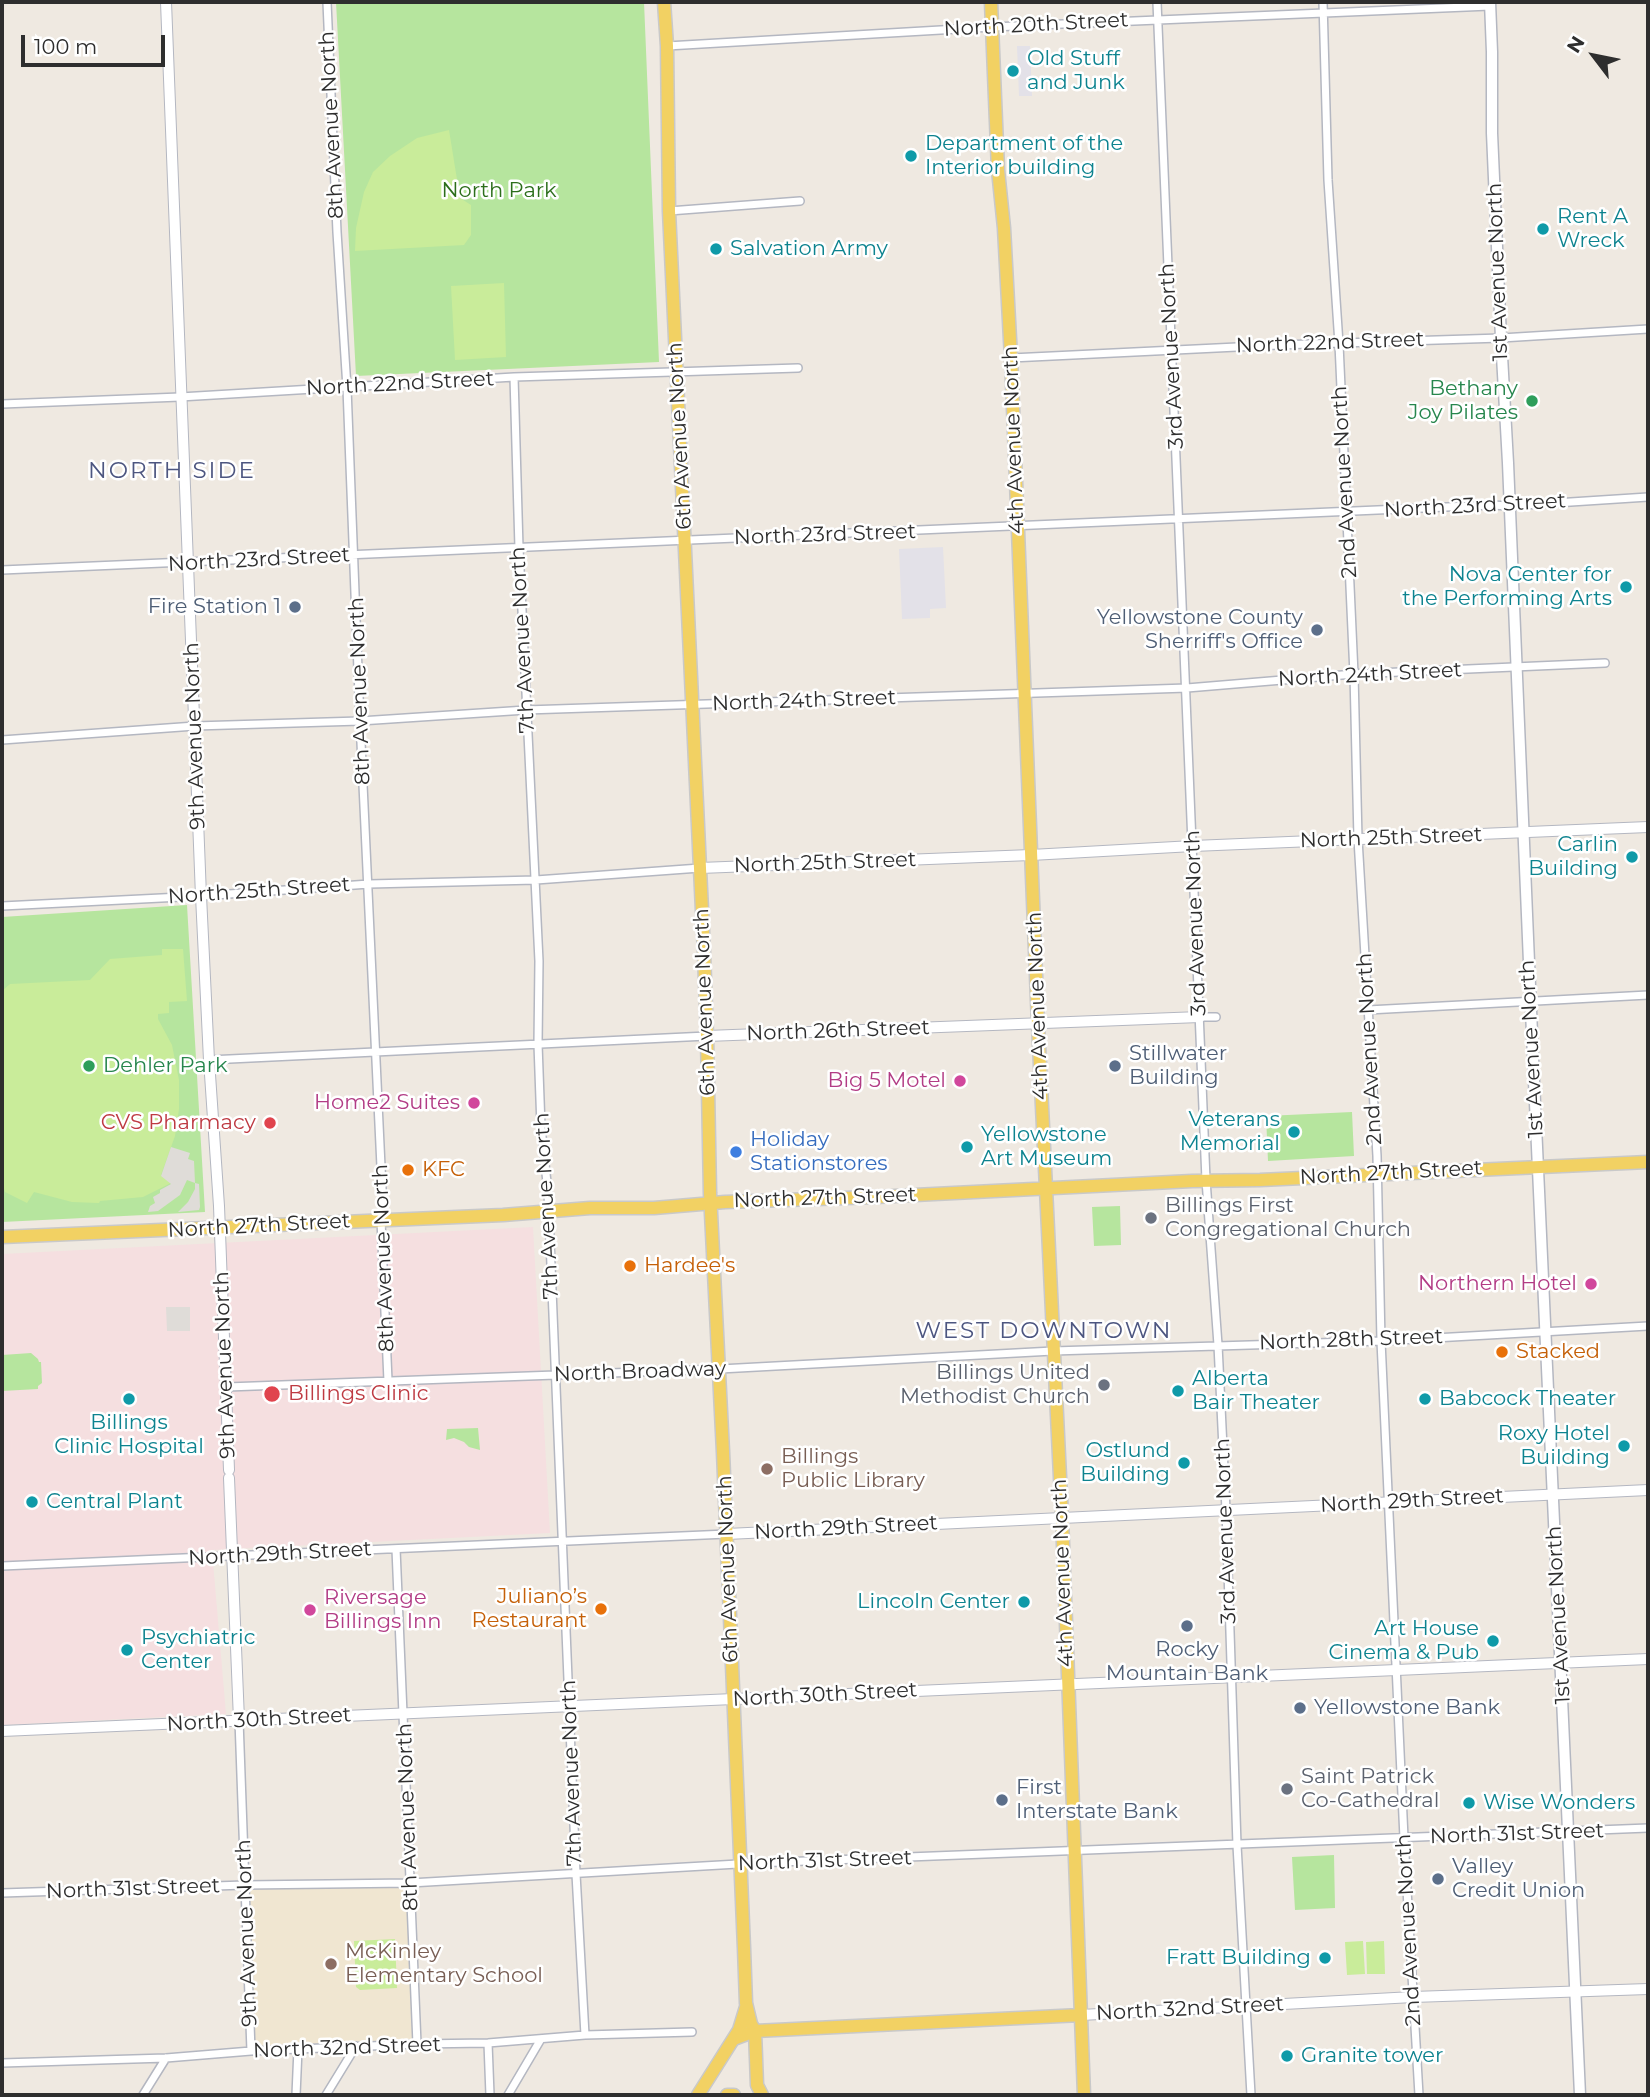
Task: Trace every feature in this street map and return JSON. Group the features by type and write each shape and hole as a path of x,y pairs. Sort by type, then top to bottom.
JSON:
{"main road":[{"name":"6th Avenue North","path":"664,2 669,211 700,868 710,1203 720,1369 746,2003 755,2031 757,2085 762,2095"},
{"name":"4th Avenue North","path":"991,2 998,170 1011,358 1038,1024 1062,1518 1084,2095"},
{"name":"1st Avenue North","path":"1490,4 1492,133 1580,2095"},
{"name":"North 27th Street","path":"2,1237 1206,1180 1259,1180 1648,1162"},
{"name":"6th Avenue North","path":"698,2095 739,2030 746,2003"},
{"name":"North 32nd Street","path":"734,2039 755,2031 1081,2015"},
{"path":"727,2095 734,2095"}],"street":[{"name":"9th Avenue North","path":"166,2 201,896 227,1387 251,2051"},
{"name":"8th Avenue North","path":"327,2 369,884 388,1381"},
{"name":"3rd Avenue North","path":"1157,2 1206,1180 1226,1510 1237,1844 1251,2095"},
{"name":"2nd Avenue North","path":"1323,2 1328,180 1339,344 1354,674 1358,839 1377,1174 1381,1340 1419,2095"},
{"name":"North 20th Street","path":"667,46 992,27 1490,4"},
{"path":"669,211 800,201"},
{"name":"North 22nd Street","path":"1011,358 1416,339 1501,338 1648,329"},
{"name":"North 22nd Street","path":"2,404 180,397 514,377 798,368"},
{"name":"7th Avenue North","path":"514,377 526,710 540,961 538,1044 541,1127 548,1210 585,2035"},
{"name":"North 23rd Street","path":"2,570 1509,506 1648,497"},
{"name":"North 24th Street","path":"2,740 195,726 360,721 526,710 1186,688 1354,674 1605,663"},
{"name":"North 25th Street","path":"2,906 369,884 536,880 700,868 1648,827"},
{"path":"1368,1010 1648,995"},
{"name":"North 26th Street","path":"209,1060 707,1036 1216,1017"},
{"name":"North 28th Street","path":"1053,1351 1381,1340 1648,1326"},
{"name":"North Broadway","path":"227,1387 720,1369 1053,1351"},
{"name":"North 29th Street","path":"2,1566 1648,1490"},
{"name":"8th Avenue North","path":"396,1549 417,2044"},
{"name":"North 30th Street","path":"2,1731 1648,1659"},
{"name":"North 31st Street","path":"2,1893 410,1883 740,1864 1648,1828"},
{"name":"North 32nd Street","path":"1081,2015 1413,1997 1648,1989"},
{"name":"North 32nd Street","path":"2,2063 166,2058 251,2051 488,2043 585,2035 692,2032"},
{"path":"508,2095 541,2039"},
{"path":"488,2043 490,2095"},
{"path":"326,2095 356,2046"},
{"path":"296,2095 298,2049"},
{"path":"143,2095 166,2058"}],"shaded area":[{"path":"1017,46 1030,46 1032,96 1019,96"},
{"path":"943,547 946,608 930,609 930,618 902,619 899,549"},
{"path":"171,1147 190,1153 188,1159 194,1161 195,1183 187,1180 180,1195 158,1211 148,1212 150,1206 155,1203 153,1197 171,1184 161,1176"},
{"path":"195,1183 199,1184 199,1210 178,1212 188,1202"},
{"name":"Billings Clinic","path":"533,1227 550,1533 212,1550 226,1714 2,1725 2,1254"},
{"path":"166,1307 190,1307 190,1331 167,1331"},
{"name":"McKinley Elementary School","path":"410,1883 417,2044 251,2051 245,1885"}],"green space":[{"name":"North Park","path":"336,2 644,2 659,362 356,376"},
{"path":"449,130 460,198 471,205 471,235 464,245 355,251 356,228 364,192 373,172 390,156 417,138"},
{"path":"504,283 506,357 455,360 451,286"},
{"name":"Dehler Park","path":"187,905 205,1212 2,1222 2,917"},
{"name":"Dehler Park","path":"162,949 183,949 187,1001 169,1002 169,1013 158,1014 172,1045 179,1080 175,1136 161,1175 171,1183 143,1197 99,1203 72,1202 34,1192 27,1203 5,1192 2,1181 2,991 10,984 90,980 110,959 162,955"},
{"path":"1352,1112 1354,1156 1268,1161 1266,1116"},
{"path":"1120,1206 1121,1245 1094,1246 1092,1207"},
{"path":"31,1353 41,1362 42,1383 38,1389 2,1391 2,1355"},
{"path":"478,1428 480,1450 454,1438 446,1440 447,1429"},
{"path":"1334,1855 1335,1908 1295,1910 1292,1857"},
{"path":"395,1939 397,1988 360,1990 356,1987 354,1941"},
{"path":"1363,1941 1365,1974 1347,1975 1345,1942"},
{"path":"1384,1941 1385,1974 1367,1974 1366,1942"}],"place":[{"name":"Old Stuff and Junk","path":"1013,71"},
{"name":"Department of the Interior building","path":"911,156"},
{"name":"Rent A Wreck","path":"1543,229"},
{"name":"Salvation Army","path":"716,249"},
{"name":"Bethany Joy Pilates","path":"1532,401"},
{"name":"Nova Center for the Performing Arts","path":"1626,587"},
{"name":"Fire Station 1","path":"295,607"},
{"name":"Yellowstone County Sherriff's Office","path":"1317,630"},
{"name":"Carlin Building","path":"1632,857"},
{"name":"Dehler Park","path":"89,1066"},
{"name":"Stillwater Building","path":"1115,1066"},
{"name":"Big 5 Motel","path":"960,1081"},
{"name":"Home2 Suites","path":"474,1103"},
{"name":"CVS Pharmacy","path":"270,1123"},
{"name":"Veterans Memorial","path":"1294,1132"},
{"name":"Yellowstone Art Museum","path":"967,1147"},
{"name":"Holiday Stationstores","path":"736,1152"},
{"name":"KFC","path":"408,1170"},
{"name":"Billings First Congregational Church","path":"1151,1218"},
{"name":"Hardee's","path":"630,1266"},
{"name":"Northern Hotel","path":"1591,1284"},
{"name":"Stacked","path":"1502,1352"},
{"name":"Billings United Methodist Church","path":"1104,1385"},
{"name":"Alberta Bair Theater","path":"1178,1391"},
{"name":"Billings Clinic","path":"272,1394"},
{"name":"Billings Clinic Hospital","path":"129,1399"},
{"name":"Babcock Theater","path":"1425,1399"},
{"name":"Roxy Hotel Building","path":"1624,1446"},
{"name":"Ostlund Building","path":"1184,1463"},
{"name":"Billings Public Library","path":"767,1469"},
{"name":"Central Plant","path":"32,1502"},
{"name":"Lincoln Center","path":"1024,1602"},
{"name":"Juliano’s Restaurant","path":"601,1609"},
{"name":"Riversage Billings Inn","path":"310,1610"},
{"name":"Rocky Mountain Bank","path":"1187,1626"},
{"name":"Art House Cinema & Pub","path":"1493,1641"},
{"name":"Psychiatric Center","path":"127,1650"},
{"name":"Yellowstone Bank","path":"1300,1708"},
{"name":"Saint Patrick Co-Cathedral","path":"1287,1789"},
{"name":"First Interstate Bank","path":"1002,1800"},
{"name":"Wise Wonders","path":"1469,1803"},
{"name":"Valley Credit Union","path":"1438,1879"},
{"name":"Fratt Building","path":"1325,1958"},
{"name":"McKinley Elementary School","path":"331,1964"},
{"name":"Granite tower","path":"1287,2056"}],"district":[{"name":"NORTH SIDE","path":"172,471"},
{"name":"WEST DOWNTOWN","path":"1044,1331"}]}
